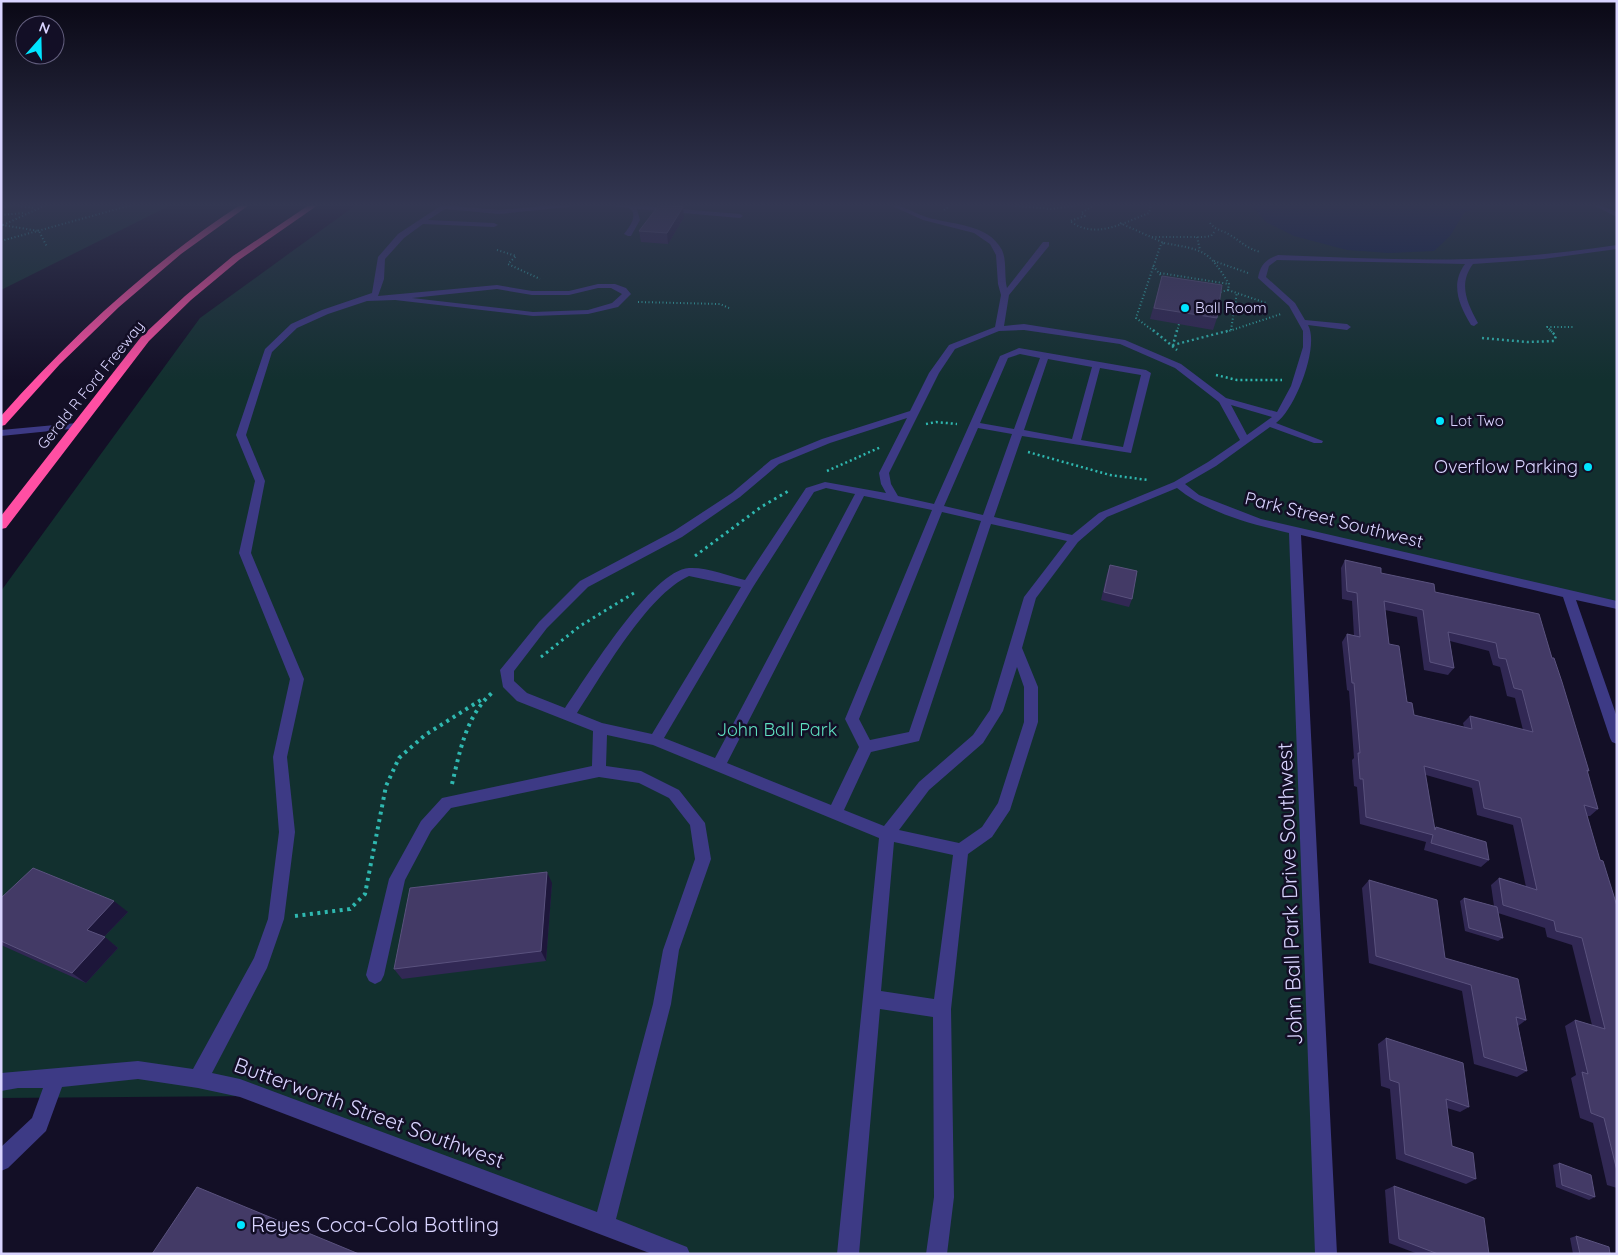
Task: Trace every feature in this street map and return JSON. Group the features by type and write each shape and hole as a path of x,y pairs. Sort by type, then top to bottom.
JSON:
{"highway":[{"name":"Gerald R Ford Freeway","path":"1,423 66,350 162,264"},
{"name":"Gerald R Ford Freeway","path":"1,525 145,339 188,298 229,264"}],"street":[{"path":"198,1079 261,962 276,919 287,832 280,757 297,678 245,553 260,481 241,435 268,351 294,326 325,312 376,294 380,279 380,264"},
{"path":"1001,264 1001,287 1005,295"},
{"path":"998,329 1001,324 1005,295 1030,264"},
{"path":"848,1254 887,834 924,786 978,739 996,711 1030,597 1074,539 1103,515 1178,484 1212,464 1280,416 1298,380 1307,347 1307,331 1296,316 1292,305 1262,278 1263,268 1267,264"},
{"path":"1468,264 1460,280 1460,297 1474,323"},
{"path":"366,299 396,298 426,293 497,288 532,293 562,293 598,286 612,286 623,290 627,294 622,301 615,305 588,312 533,314 396,298"},
{"path":"1296,316 1347,327"},
{"path":"894,498 886,484 884,473 934,373 952,347 998,329 1024,327 1122,342 1178,366 1222,400 1246,441"},
{"path":"866,747 852,718 938,508 976,425 1004,356 1019,352 1146,373 1127,451 976,425"},
{"path":"866,747 914,737 987,520 1045,356"},
{"path":"1076,442 1096,364"},
{"path":"1222,400 1280,416"},
{"path":"914,413 826,441 775,462 736,495 678,534 584,584 543,625 507,670 508,683 522,697 567,716 600,728 655,740 887,834 961,850 987,832 1005,805 1031,722 1031,687 1016,648"},
{"path":"1270,424 1318,441"},
{"path":"1,433 77,426"},
{"name":"Park Street Southwest","path":"1178,484 1196,497 1230,512 1295,532 1617,605"},
{"path":"655,740 748,585 810,490 824,485 894,498 1074,539"},
{"path":"719,765 861,492"},
{"name":"John Ball Park Drive Southwest","path":"1295,532 1326,1254"},
{"path":"567,716 648,602 670,580 688,572 748,585"},
{"path":"1568,594 1617,738"},
{"path":"599,771 600,728"},
{"path":"835,812 866,747"},
{"path":"375,975 397,879 426,826 447,802 599,771 641,776 674,794 696,822 703,858 671,950 662,1004 604,1225"},
{"path":"936,1254 944,1196 942,1009 961,850"},
{"path":"873,999 942,1009"},
{"name":"Butterworth Street Southwest","path":"1,1082 18,1079 56,1078 138,1070 198,1079 240,1088 680,1254"},
{"path":"1,1161 39,1124 56,1078"}],"path":[{"path":"508,264 526,270 557,288 562,293"},
{"path":"1216,264 1229,284 1228,290"},
{"path":"1224,264 1262,278"},
{"path":"1153,266 1164,279"},
{"path":"1153,266 1136,318 1172,345 1181,355"},
{"path":"1159,273 1229,284"},
{"path":"1192,285 1193,279"},
{"path":"1216,293 1228,290 1237,292 1296,316"},
{"path":"1231,330 1237,292"},
{"path":"622,301 720,304 729,308"},
{"path":"1172,345 1296,316"},
{"path":"1172,345 1179,324"},
{"path":"1482,338 1541,343 1554,341 1556,336 1547,328 1573,326"},
{"path":"1209,373 1237,380 1298,380"},
{"path":"276,919 350,909 365,894 386,786 399,758 425,735 484,697"}],"green space":[{"path":"1,264 54,264 1,290"},
{"name":"John Ball Park","path":"275,264 1617,264 1617,605 1296,532 1326,1254 680,1254 261,1096 1,1098 1,591 200,318"}],"building":[{"name":"Ball Room","path":"1162,276 1222,285 1217,318 1154,308"},
{"path":"1345,560 1381,568 1381,573 1434,584 1435,592 1539,614 1589,771 1587,770 1598,809 1584,805 1600,860 1603,861 1617,906 1617,1171 1604,1118 1591,1113 1582,1072 1588,1074 1575,1020 1605,1029 1582,938 1556,931 1554,921 1503,905 1499,878 1537,890 1521,818 1484,808 1479,781 1424,766 1435,830 1436,827 1486,842 1489,860 1431,843 1433,835 1366,817 1363,779 1360,779 1358,753 1360,753 1354,683 1352,683 1347,634 1360,637 1357,593 1347,591","holes":["1384,601 1423,610 1430,662 1454,668 1448,632 1496,643 1499,658 1506,659 1514,688 1522,690 1533,732 1470,716 1472,729 1414,715 1412,703 1407,702 1399,646 1389,644"]},
{"path":"1110,565 1137,571 1132,599 1104,592"},
{"path":"33,868 114,901 87,930 105,937 72,973 1,941 1,898"},
{"path":"547,872 541,951 394,969 410,888"},
{"path":"1369,880 1437,900 1445,958 1518,979 1526,1020 1516,1017 1527,1071 1484,1057 1471,985 1376,956"},
{"path":"1464,898 1497,907 1503,938 1469,928"},
{"path":"1386,1038 1463,1063 1469,1107 1446,1099 1452,1146 1473,1153 1476,1179 1405,1154 1399,1083 1390,1080"},
{"path":"1559,1163 1591,1175 1595,1197 1562,1185"},
{"path":"1394,1186 1484,1218 1489,1254 1438,1254 1399,1239"},
{"name":"Reyes Coca-Cola Bottling","path":"197,1187 359,1254 152,1254"},
{"path":"1576,1236 1609,1247 1610,1254 1580,1254"}],"place":[{"name":"Ball Room","path":"1185,308"},
{"name":"Lot Two","path":"1440,421"},
{"name":"Overflow Parking","path":"1588,467"},
{"name":"Reyes Coca-Cola Bottling","path":"241,1225"}]}
